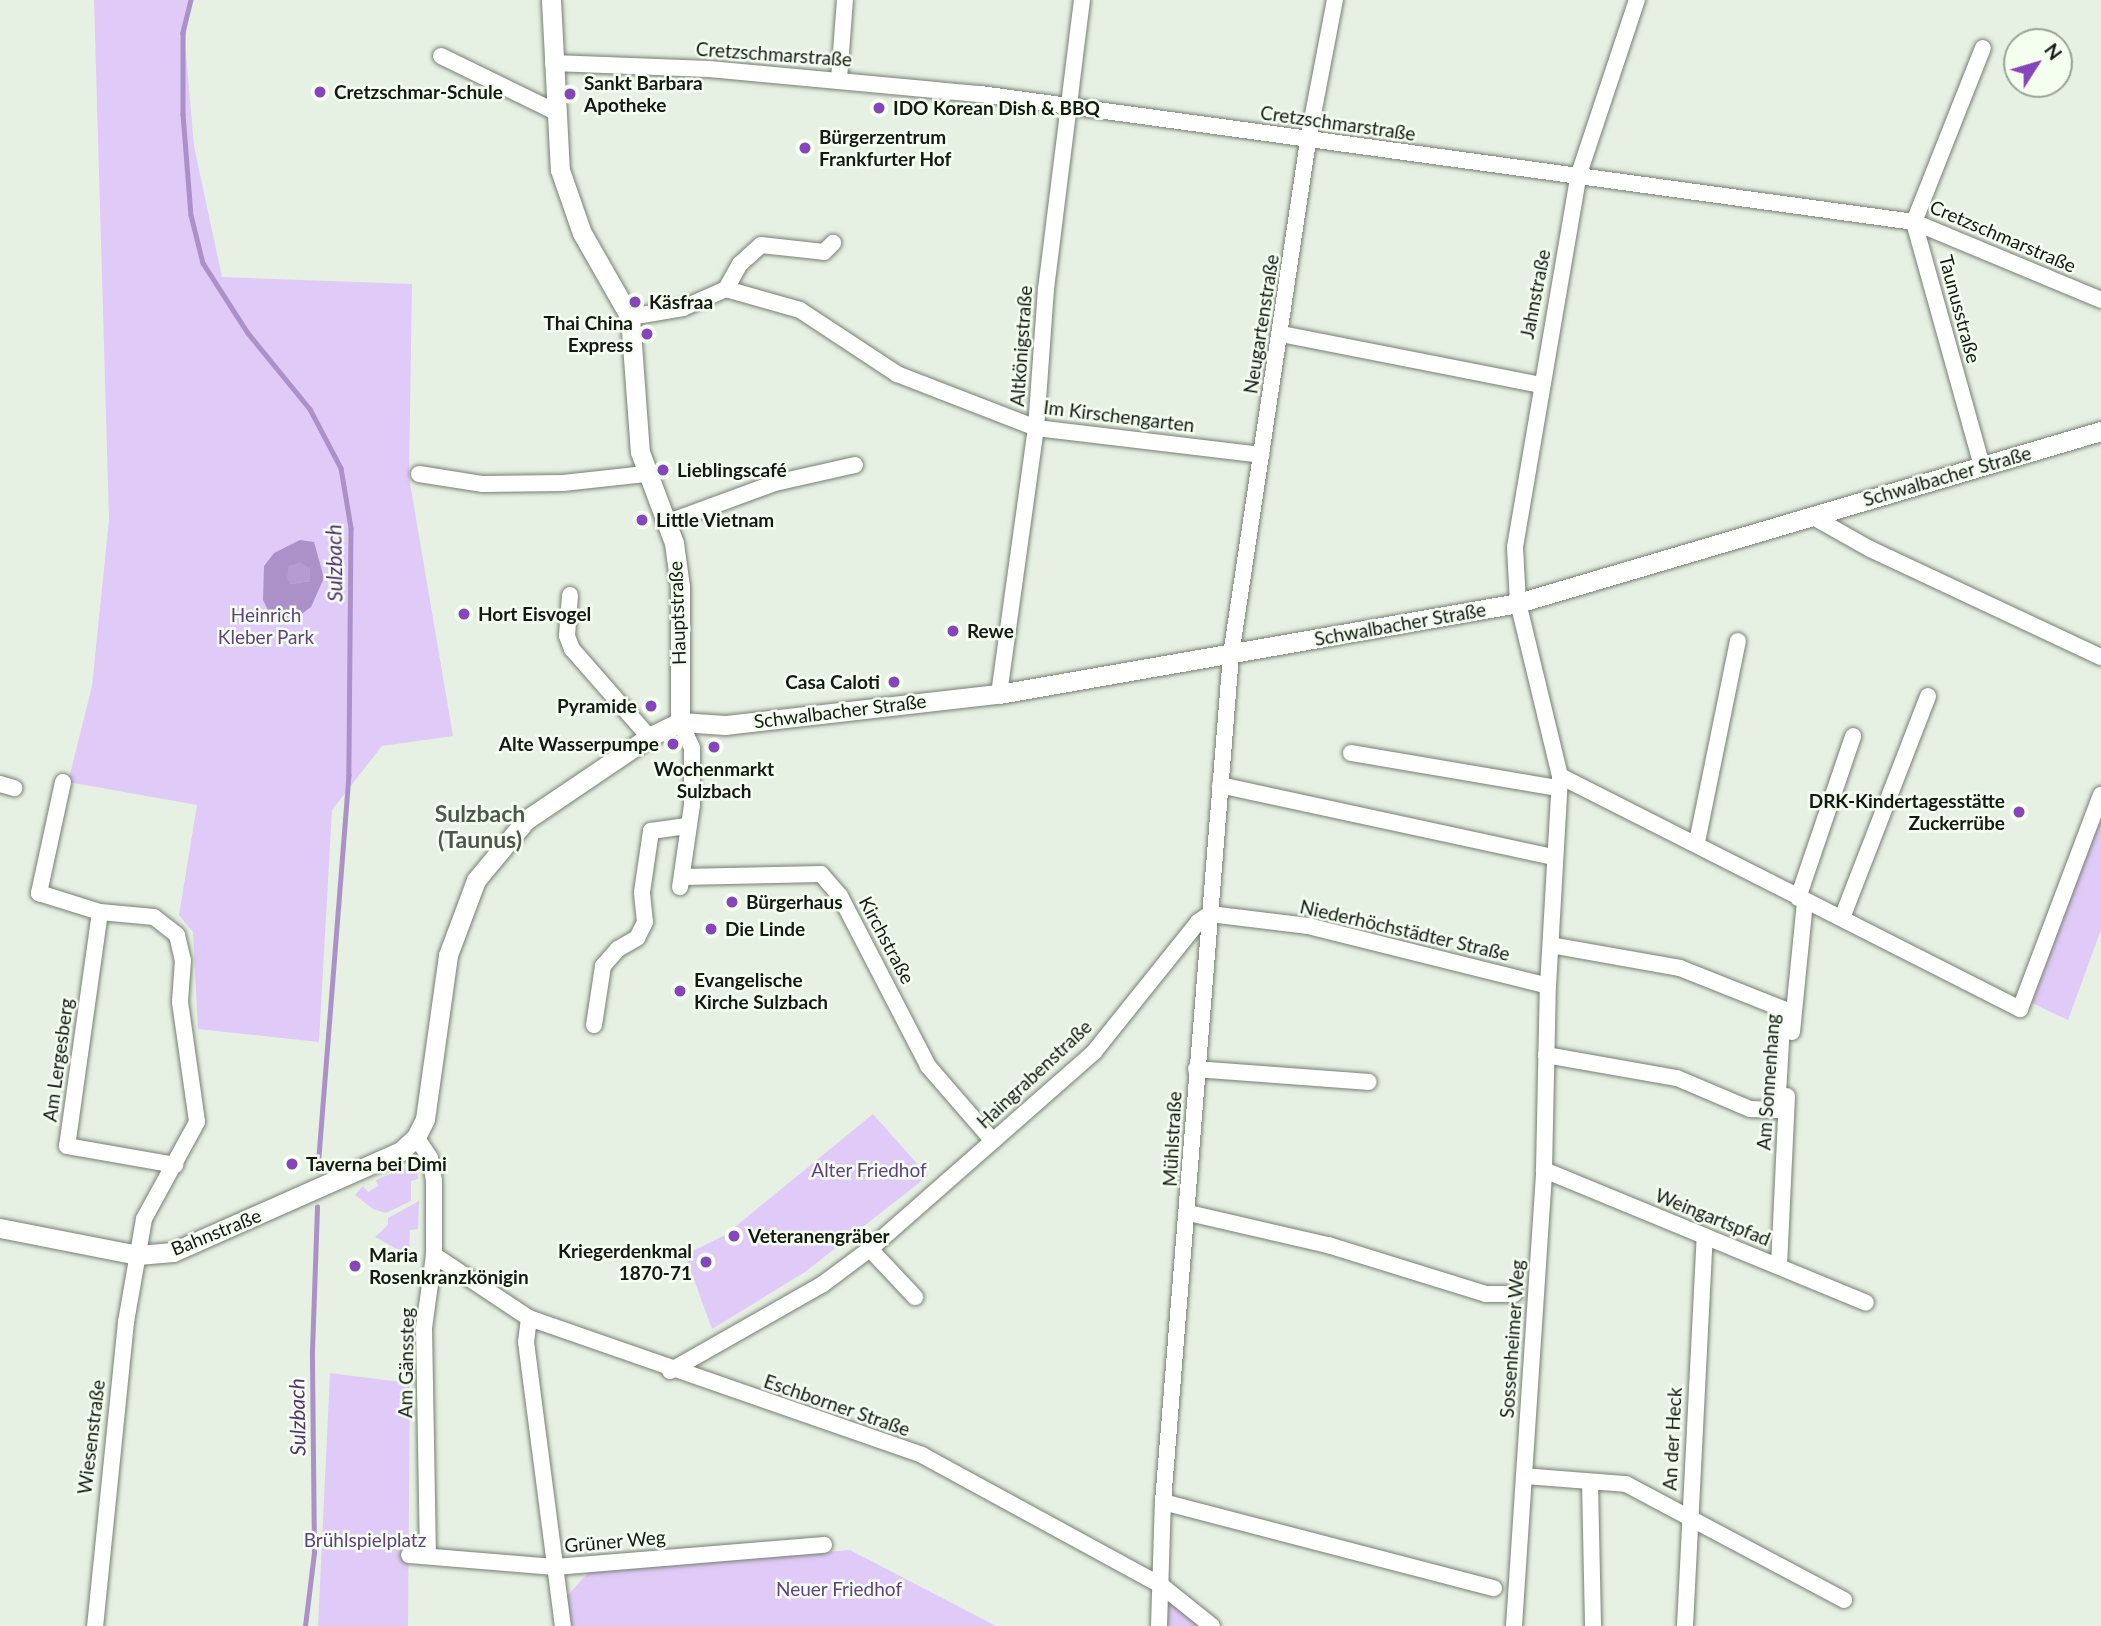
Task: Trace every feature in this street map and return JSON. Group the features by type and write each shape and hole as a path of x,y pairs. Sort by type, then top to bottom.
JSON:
{"street":[{"name":"Hauptstraße","path":"551,0 554,111 564,186 582,233 630,317 640,452 666,523 680,587 680,722"},
{"path":"839,79 845,0"},
{"name":"Altkönigstraße","path":"999,694 1036,428 1046,289 1082,0"},
{"name":"Neugartenstraße","path":"1231,655 1282,334 1308,141 1335,0"},
{"name":"Jahnstraße","path":"1518,603 1515,547 1539,385 1578,177 1637,0"},
{"path":"1914,222 1983,48"},
{"path":"441,55 554,111"},
{"name":"Cretzschmarstraße","path":"553,63 839,79 1068,107 1914,222 2101,300"},
{"name":"Taunusstraße","path":"1914,222 1982,466"},
{"path":"630,317 683,309 726,289 740,264 761,245 824,252 833,243"},
{"name":"Im Kirschengarten","path":"726,289 800,310 897,374 1036,428 1261,455"},
{"path":"1282,334 1539,385"},
{"name":"Schwalbacher Straße","path":"680,722 725,725 999,694 1518,603 1815,518 2101,431"},
{"path":"666,523 775,483 855,465"},
{"path":"419,474 483,484 563,483 646,474"},
{"path":"1815,518 1860,544 2101,657"},
{"path":"570,595 567,636 572,649 649,737"},
{"name":"Sossenheimer Weg","path":"1514,1626 1544,1170 1548,986 1559,782 1518,603"},
{"path":"1696,842 1738,641"},
{"name":"Mühlstraße","path":"1159,1626 1163,1502 1189,1213 1196,1069 1231,655"},
{"path":"1843,918 1928,696"},
{"path":"416,1137 429,1102 448,955 476,880 526,821 649,737 680,722 692,748 687,826 651,831 642,892 645,922 637,938 603,966 594,1025"},
{"name":"Am Sonnenhang","path":"1779,1266 1788,1073 1802,900 1853,736"},
{"path":"1351,753 1559,782 1696,842 1802,900 1843,918 2020,1009 2101,795"},
{"path":"63,782 39,893 100,912 154,917 171,928 182,951 178,991 197,1122 145,1219 138,1255"},
{"path":"1220,785 1553,857"},
{"name":"Kirchstraße","path":"687,826 681,882 821,874 840,896 854,933 885,977 928,1066 993,1141"},
{"name":"Am Lergesberg","path":"100,912 67,1146 176,1164"},
{"name":"Niederhöchstädter Straße","path":"1210,914 1322,929 1548,986"},
{"name":"Haingrabenstraße","path":"670,1371 823,1284 870,1248 1094,1052 1198,922 1210,914"},
{"path":"1546,1055 1677,1078 1750,1109 1777,1110 1783,1009 1680,968 1551,945"},
{"path":"1196,1069 1369,1082"},
{"name":"Bahnstraße","path":"0,1228 138,1255 173,1252 377,1163 416,1137"},
{"name":"Am Gänssteg","path":"416,1137 430,1158 434,1181 434,1255 424,1328 428,1554"},
{"name":"Weingartspfad","path":"1544,1170 1866,1303"},
{"path":"1189,1213 1328,1245 1486,1294 1514,1294"},
{"name":"An der Heck","path":"1524,1476 1626,1483 1689,1514 1705,1237"},
{"path":"870,1248 915,1297"},
{"name":"Wiesenstraße","path":"95,1626 110,1459 138,1255"},
{"name":"Eschborner Straße","path":"434,1255 529,1318 670,1371 922,1455 1162,1586 1212,1626"},
{"path":"529,1318 526,1342 563,1626"},
{"path":"1590,1482 1593,1626"},
{"path":"1163,1502 1494,1588"},
{"path":"1685,1626 1689,1514 1844,1600"},
{"name":"Grüner Weg","path":"409,1555 428,1554 555,1567 824,1545"}],"green space":[{"name":"Heinrich Kleber Park","path":"94,0 191,0 185,42 194,146 222,277 412,284 409,477 453,736 382,746 332,810 319,1042 198,1029 193,932 179,915 197,805 68,782 92,686 109,520"},
{"path":"2101,815 2101,930 2068,1020 2032,1003"},
{"name":"Alter Friedhof","path":"873,1114 928,1176 805,1272 712,1329 685,1255 725,1235"},
{"path":"409,1166 417,1170 418,1179 411,1181 411,1201 386,1213 373,1209 355,1195 363,1186 368,1192 378,1186 376,1180"},
{"path":"419,1201 418,1229 410,1230 409,1256 375,1237 388,1225 388,1218"},
{"name":"Brühlspielplatz","path":"330,1373 410,1383 408,1626 318,1626"},
{"name":"Neuer Friedhof","path":"850,1550 996,1626 570,1626 566,1597 590,1571"},
{"path":"1162,1586 1212,1626 1159,1626"}],"shaded area":[{"path":"300,540 314,542 324,578 311,607 299,616 284,618 268,610 263,600 264,566 274,553","holes":["300,562 310,569 310,581 291,584 287,578 289,566"]},
{"path":"300,561 310,569 310,581 291,584 286,578 289,566"}],"waterway":[{"name":"Sulzbach","path":"191,0 183,33 183,114 191,215 203,263 248,333 310,409 341,468 351,528 349,775 318,1171"},
{"name":"Sulzbach","path":"305,1626 314,1553 312,1351 317,1207"}],"place":[{"name":"Cretzschmar-Schule","path":"320,92"},
{"name":"Sankt Barbara Apotheke","path":"570,94"},
{"name":"IDO Korean Dish & BBQ","path":"879,108"},
{"name":"Bürgerzentrum Frankfurter Hof","path":"805,148"},
{"name":"Käsfraa","path":"635,302"},
{"name":"Thai China Express","path":"647,334"},
{"name":"Lieblingscafé","path":"663,470"},
{"name":"Little Vietnam","path":"642,520"},
{"name":"Hort Eisvogel","path":"464,614"},
{"name":"Rewe","path":"953,631"},
{"name":"Casa Caloti","path":"894,682"},
{"name":"Pyramide","path":"651,706"},
{"name":"Alte Wasserpumpe","path":"673,744"},
{"name":"Wochenmarkt Sulzbach","path":"714,747"},
{"name":"DRK-Kindertagesstätte Zuckerrübe","path":"2019,812"},
{"name":"Bürgerhaus","path":"732,902"},
{"name":"Die Linde","path":"711,929"},
{"name":"Evangelische Kirche Sulzbach","path":"680,991"},
{"name":"Taverna bei Dimi","path":"292,1164"},
{"name":"Veteranengräber","path":"734,1236"},
{"name":"Kriegerdenkmal 1870-71","path":"706,1262"},
{"name":"Maria Rosenkranzkönigin","path":"355,1266"}],"district":[{"name":"Sulzbach (Taunus)","path":"480,826"}]}
